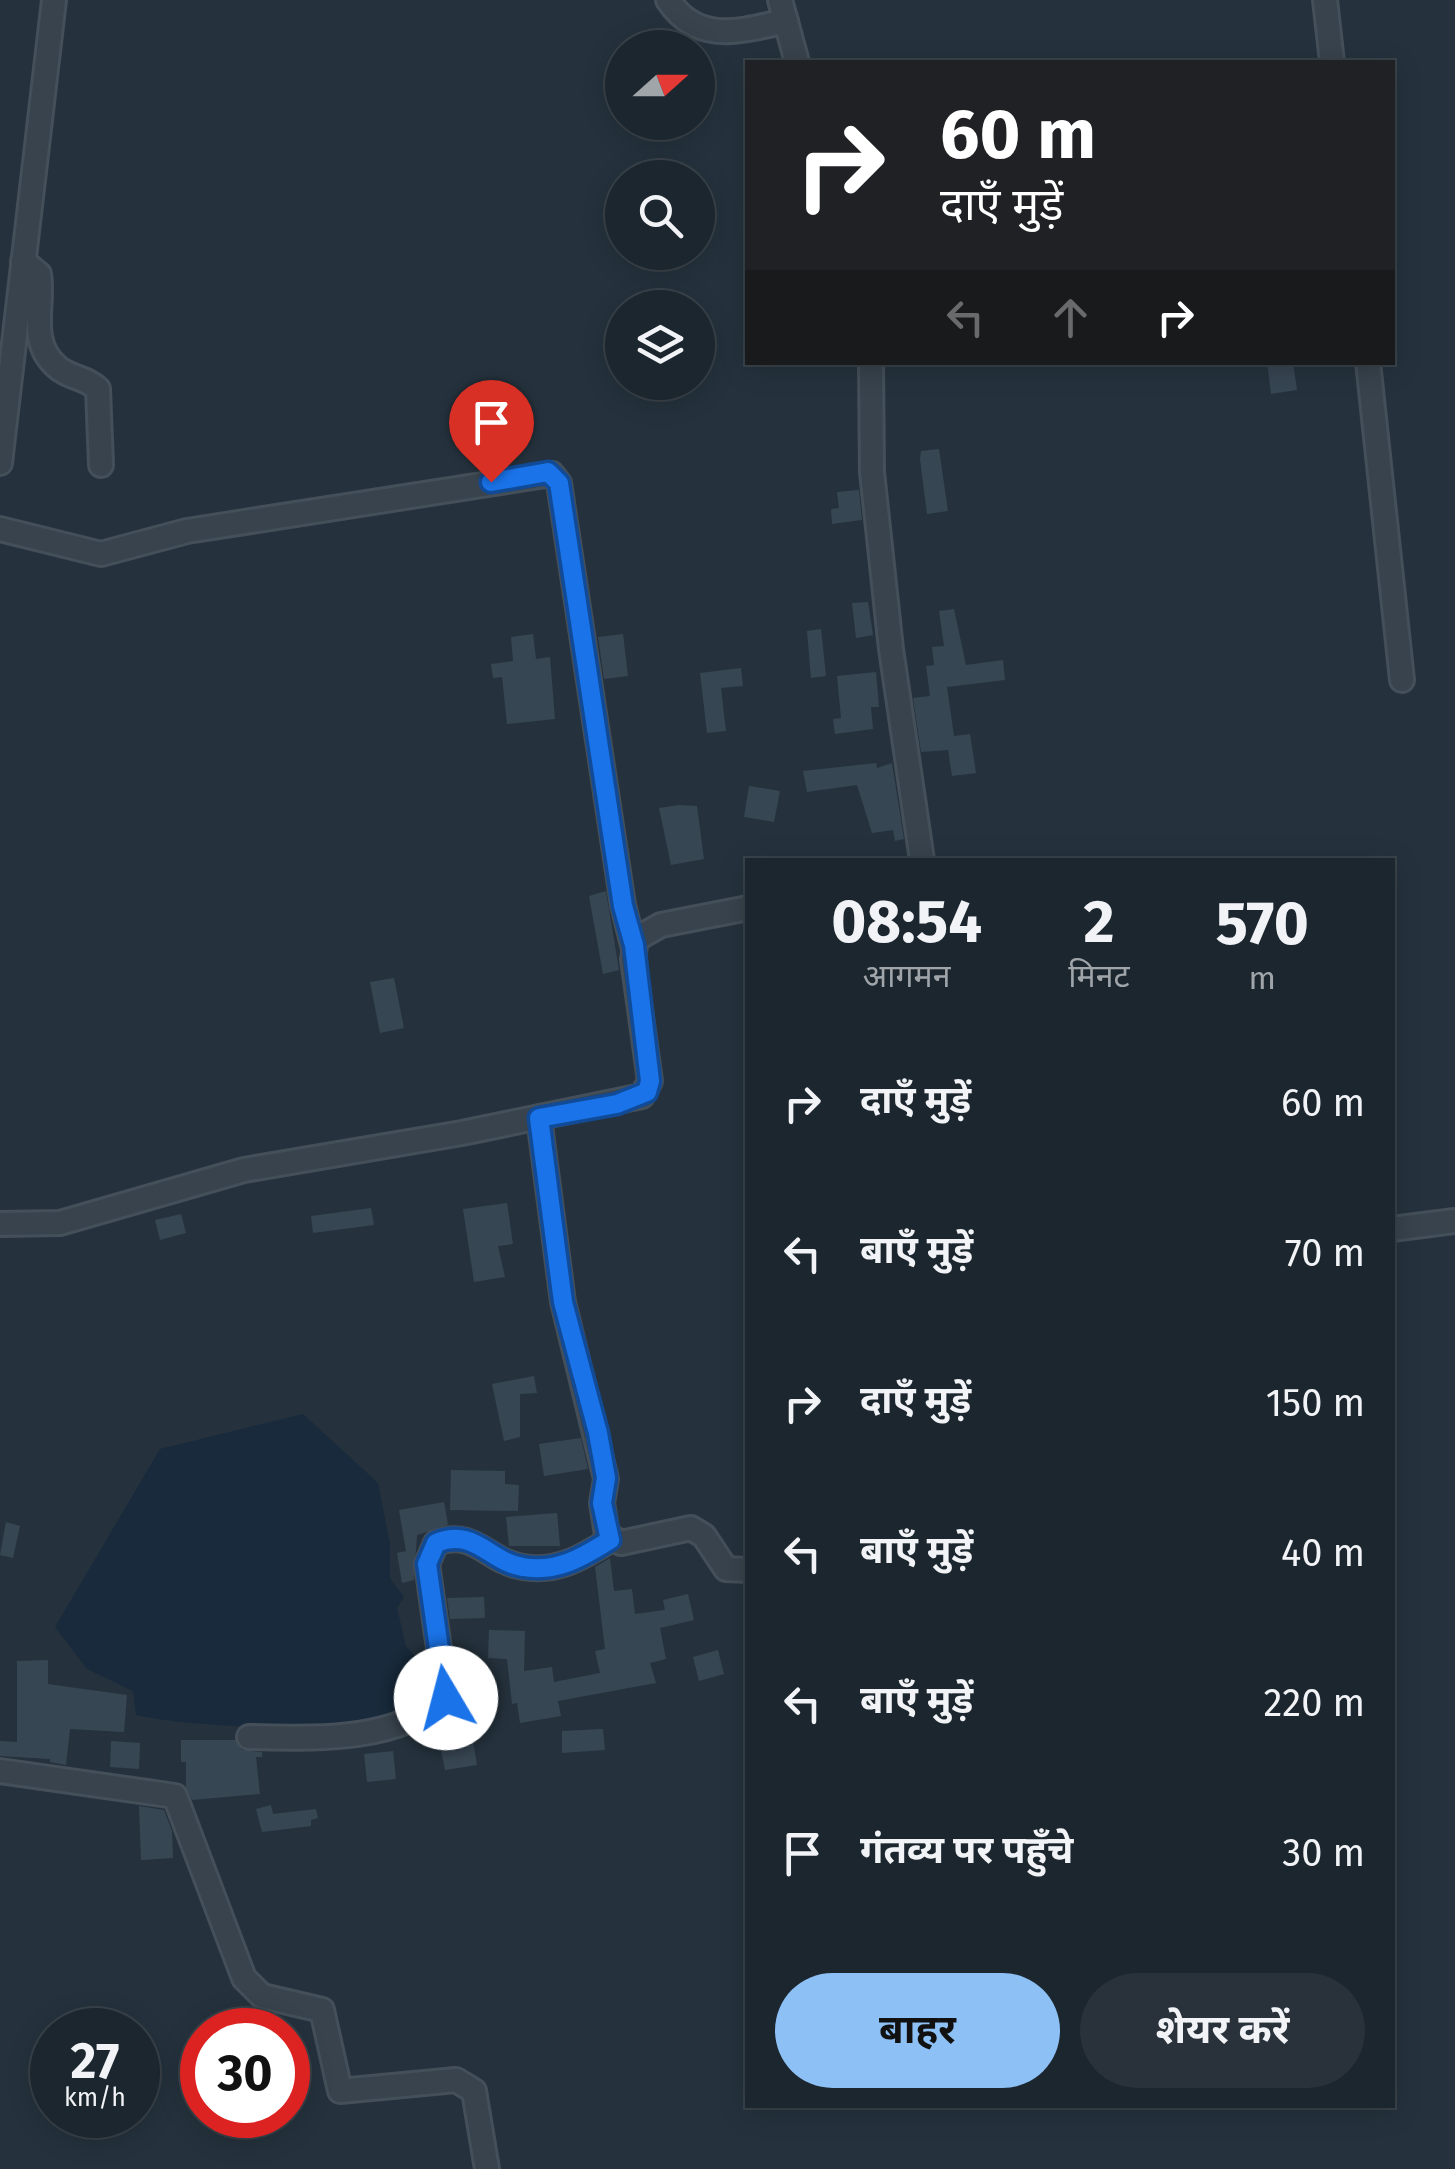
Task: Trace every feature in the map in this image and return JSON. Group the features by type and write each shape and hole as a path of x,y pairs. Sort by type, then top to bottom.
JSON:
{"street":[{"path":"0,463 54,0"},
{"path":"668,0 681,16 706,31 734,33 783,10 797,60"},
{"path":"1325,0 1332,60"},
{"path":"23,261 40,274 38,330 46,355 64,372 98,388 101,465"},
{"path":"870,365 874,492 922,858"},
{"path":"1368,365 1402,680"},
{"path":"0,529 101,554 187,531 552,474 562,499 623,906 634,945 650,1087 632,1100 244,1170 60,1223 0,1224"},
{"path":"634,945 646,929 745,909"},
{"path":"539,1118 563,1302 598,1433 606,1478 602,1503 610,1540"},
{"path":"1395,1229 1455,1220"},
{"path":"249,1738 353,1735 420,1715 446,1698 427,1564 436,1543 470,1539 522,1568 580,1560 610,1540 621,1543 691,1528 704,1536 726,1568 745,1570"},
{"path":"0,1772 174,1796 244,1978 262,1996 322,2010 340,2091 456,2080 474,2091 487,2169"}],"water":[{"path":"303,1414 378,1483 390,1544 390,1578 404,1597 397,1608 406,1646 418,1660 403,1699 395,1709 375,1718 309,1727 229,1726 136,1715 133,1691 87,1669 55,1627 160,1449"}],"building":[{"path":"1267,365 1293,365 1297,390 1271,394"},
{"path":"939,449 948,511 927,514 921,451"},
{"path":"859,490 862,520 832,524 831,509 839,508 837,492"},
{"path":"868,602 873,635 856,638 852,603"},
{"path":"954,609 966,665 1003,660 1005,680 947,687 954,736 970,734 976,773 952,776 948,750 921,752 913,698 930,696 926,666 934,665 932,647 944,646 939,611"},
{"path":"821,629 826,676 811,678 807,631"},
{"path":"533,634 536,659 550,657 555,719 507,724 502,677 493,678 491,664 513,661 511,637"},
{"path":"623,634 628,676 604,679 598,637"},
{"path":"741,668 743,686 721,688 726,731 707,733 700,673"},
{"path":"876,672 879,707 871,707 873,729 835,734 833,719 841,718 837,676"},
{"path":"876,763 877,768 892,763 904,839 895,841 893,830 872,833 857,785 807,792 803,771"},
{"path":"749,786 780,791 774,822 744,817"},
{"path":"697,806 704,859 671,865 659,808"},
{"path":"606,891 619,970 603,974 589,896"},
{"path":"394,978 404,1028 380,1033 370,982"},
{"path":"507,1203 513,1244 498,1246 505,1277 474,1282 463,1209"},
{"path":"371,1208 374,1225 313,1233 311,1216"},
{"path":"181,1214 186,1233 160,1240 155,1220"},
{"path":"534,1376 537,1393 520,1394 520,1437 504,1441 492,1384"},
{"path":"581,1438 588,1469 544,1476 539,1444"},
{"path":"451,1470 505,1471 505,1484 519,1485 518,1511 450,1510"},
{"path":"444,1502 448,1525 417,1535 414,1580 402,1583 397,1553 406,1551 399,1510"},
{"path":"557,1513 560,1546 509,1546 506,1517"},
{"path":"6,1522 20,1526 13,1558 0,1555"},
{"path":"610,1558 614,1591 632,1589 635,1614 665,1610 663,1600 688,1594 694,1620 660,1628 666,1659 650,1663 656,1683 558,1701 561,1716 520,1723 517,1703 512,1704 507,1659 488,1658 489,1630 525,1631 524,1671 552,1667 554,1682 600,1673 595,1651 605,1649 595,1567"},
{"path":"484,1597 485,1618 450,1619 447,1598"},
{"path":"718,1650 724,1674 699,1681 693,1657"},
{"path":"48,1660 48,1684 127,1695 124,1732 70,1729 66,1765 50,1759 0,1756 0,1741 17,1742 17,1661"},
{"path":"484,1693 490,1724 471,1728 477,1765 445,1770 440,1745 456,1743 450,1713 461,1697"},
{"path":"603,1729 605,1750 562,1753 562,1731"},
{"path":"181,1740 235,1740 242,1750 262,1752 262,1757 256,1757 260,1794 192,1800 186,1787 186,1762 181,1762"},
{"path":"111,1741 140,1743 139,1769 110,1767"},
{"path":"393,1751 396,1779 367,1782 364,1754"},
{"path":"271,1805 273,1814 316,1809 318,1818 311,1820 311,1826 262,1832 256,1809"},
{"path":"139,1806 164,1810 172,1831 173,1858 141,1860"}],"route":[{"path":"446,1698 427,1564 428,1552 436,1543 447,1538 470,1539 522,1568 560,1566 580,1560 610,1540 602,1503 606,1478 598,1433 563,1302 539,1118 632,1100 650,1087 634,945 623,906 559,483 548,472 491,482"}]}
